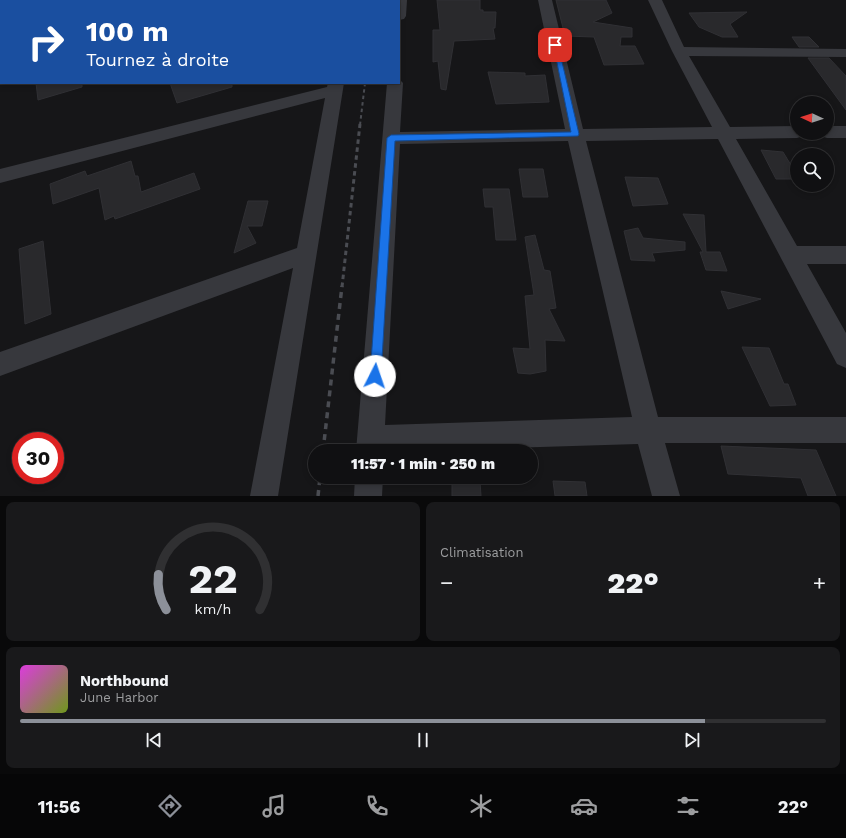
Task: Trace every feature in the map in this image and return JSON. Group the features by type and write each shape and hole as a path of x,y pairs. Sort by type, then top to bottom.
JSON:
{"street":[{"path":"545,0 575,134 648,430 666,496"},
{"path":"655,0 679,51 846,356"},
{"path":"679,51 846,53"},
{"path":"371,444 395,84"},
{"path":"0,176 335,86 264,496"},
{"path":"391,138 575,134 790,132"},
{"path":"834,132 846,132"},
{"path":"0,364 306,254"},
{"path":"791,255 846,255"},
{"path":"389,444 648,430 846,430"},
{"path":"368,496 369,484"}],"building":[{"path":"437,0 480,0 480,10 483,10 483,12 496,12 495,28 493,28 495,39 454,41 446,90 441,89 438,61 433,62 433,30 440,30"},
{"path":"556,0 606,0 612,13 593,22 632,28 632,37 621,37 620,46 635,46 644,64 604,65 594,37 565,36"},
{"path":"747,12 730,24 738,37 722,37 699,27 689,13"},
{"path":"792,37 809,37 819,47 799,47"},
{"path":"808,58 829,58 846,76 846,110"},
{"path":"488,72 525,73 525,76 545,75 549,102 496,104"},
{"path":"36,84 82,84 82,87 38,100"},
{"path":"170,84 232,84 232,87 177,103"},
{"path":"761,150 783,152 790,164 790,179 776,179"},
{"path":"131,161 135,176 138,176 141,192 194,173 200,189 115,219 114,216 105,220 99,188 53,204 50,184 85,171 87,176"},
{"path":"519,169 543,169 548,197 523,197"},
{"path":"625,177 658,178 668,204 633,206"},
{"path":"483,189 509,189 516,240 496,240 493,207 485,207"},
{"path":"248,201 268,201 262,226 247,226 256,243 234,253"},
{"path":"683,214 704,215 706,252 720,252 727,271 706,270 700,252 703,252"},
{"path":"638,228 643,238 685,242 685,250 652,253 655,261 631,260 624,231"},
{"path":"535,235 544,270 550,271 556,308 549,309 565,341 545,340 546,371 530,374 518,373 513,348 530,349 525,296 534,295 525,237"},
{"path":"43,241 51,314 25,324 19,249"},
{"path":"721,291 761,299 728,309"},
{"path":"742,347 769,348 784,384 788,384 796,405 770,406"},
{"path":"721,446 816,450 836,496 808,496 801,478 728,474"},
{"path":"553,481 585,482 587,496 555,496"},
{"path":"452,484 480,484 481,496 452,496"}],"railway":[{"path":"360,125 365,84"},
{"path":"342,287 360,124"},
{"path":"324,444 342,286"},
{"path":"318,496 319,484"}],"route":[{"path":"375,376 391,138 575,134 555,45"}]}
